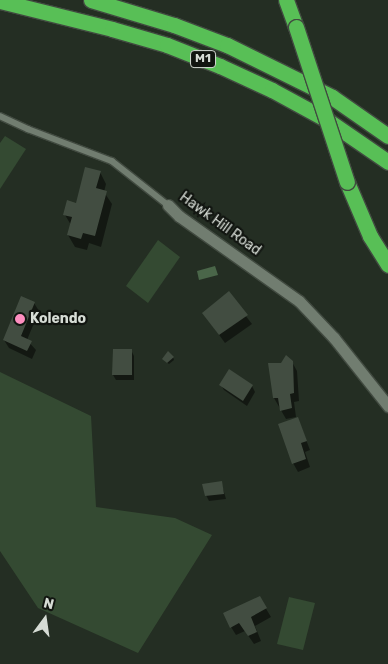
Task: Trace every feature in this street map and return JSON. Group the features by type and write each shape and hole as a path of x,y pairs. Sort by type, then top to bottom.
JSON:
{"highway":[{"name":"M1","path":"91,0 174,25 227,45 332,98 388,136"},
{"path":"286,0 347,182 370,236 388,265"},
{"name":"M1","path":"0,1 167,45 220,66 272,90 327,120 388,162"}],"street":[{"name":"Hawk Hill Road","path":"168,205 179,216 300,301 334,338 388,406"}],"lane":[{"name":"Hawk Hill Road","path":"0,116 28,129 112,161 168,205"}],"shaded area":[{"path":"5,136 26,149 0,189 0,143"},
{"path":"158,240 180,257 148,303 126,286"},
{"path":"215,266 218,275 199,280 197,271"},
{"path":"0,372 91,416 96,507 175,518 212,535 138,653 38,608 0,551"},
{"path":"289,597 315,603 303,650 277,644"}],"building":[{"path":"85,167 101,171 96,188 107,191 95,236 83,233 81,239 67,235 72,217 63,215 67,200 76,203"},
{"path":"229,291 248,315 219,335 202,313"},
{"name":"Kolendo","path":"21,296 35,302 21,336 32,341 27,351 3,340"},
{"path":"113,349 132,349 132,375 112,375"},
{"path":"168,351 174,357 167,363 162,359"},
{"path":"286,355 293,361 294,393 290,394 292,408 280,411 278,398 273,398 268,363 281,363"},
{"path":"229,369 253,385 243,401 219,385"},
{"path":"298,417 307,441 301,443 306,459 292,464 278,424"},
{"path":"222,481 224,494 205,496 202,484"},
{"path":"260,596 267,608 251,617 257,632 248,636 239,623 230,628 223,613"}],"place":[{"name":"Kolendo","path":"20,319"}]}
